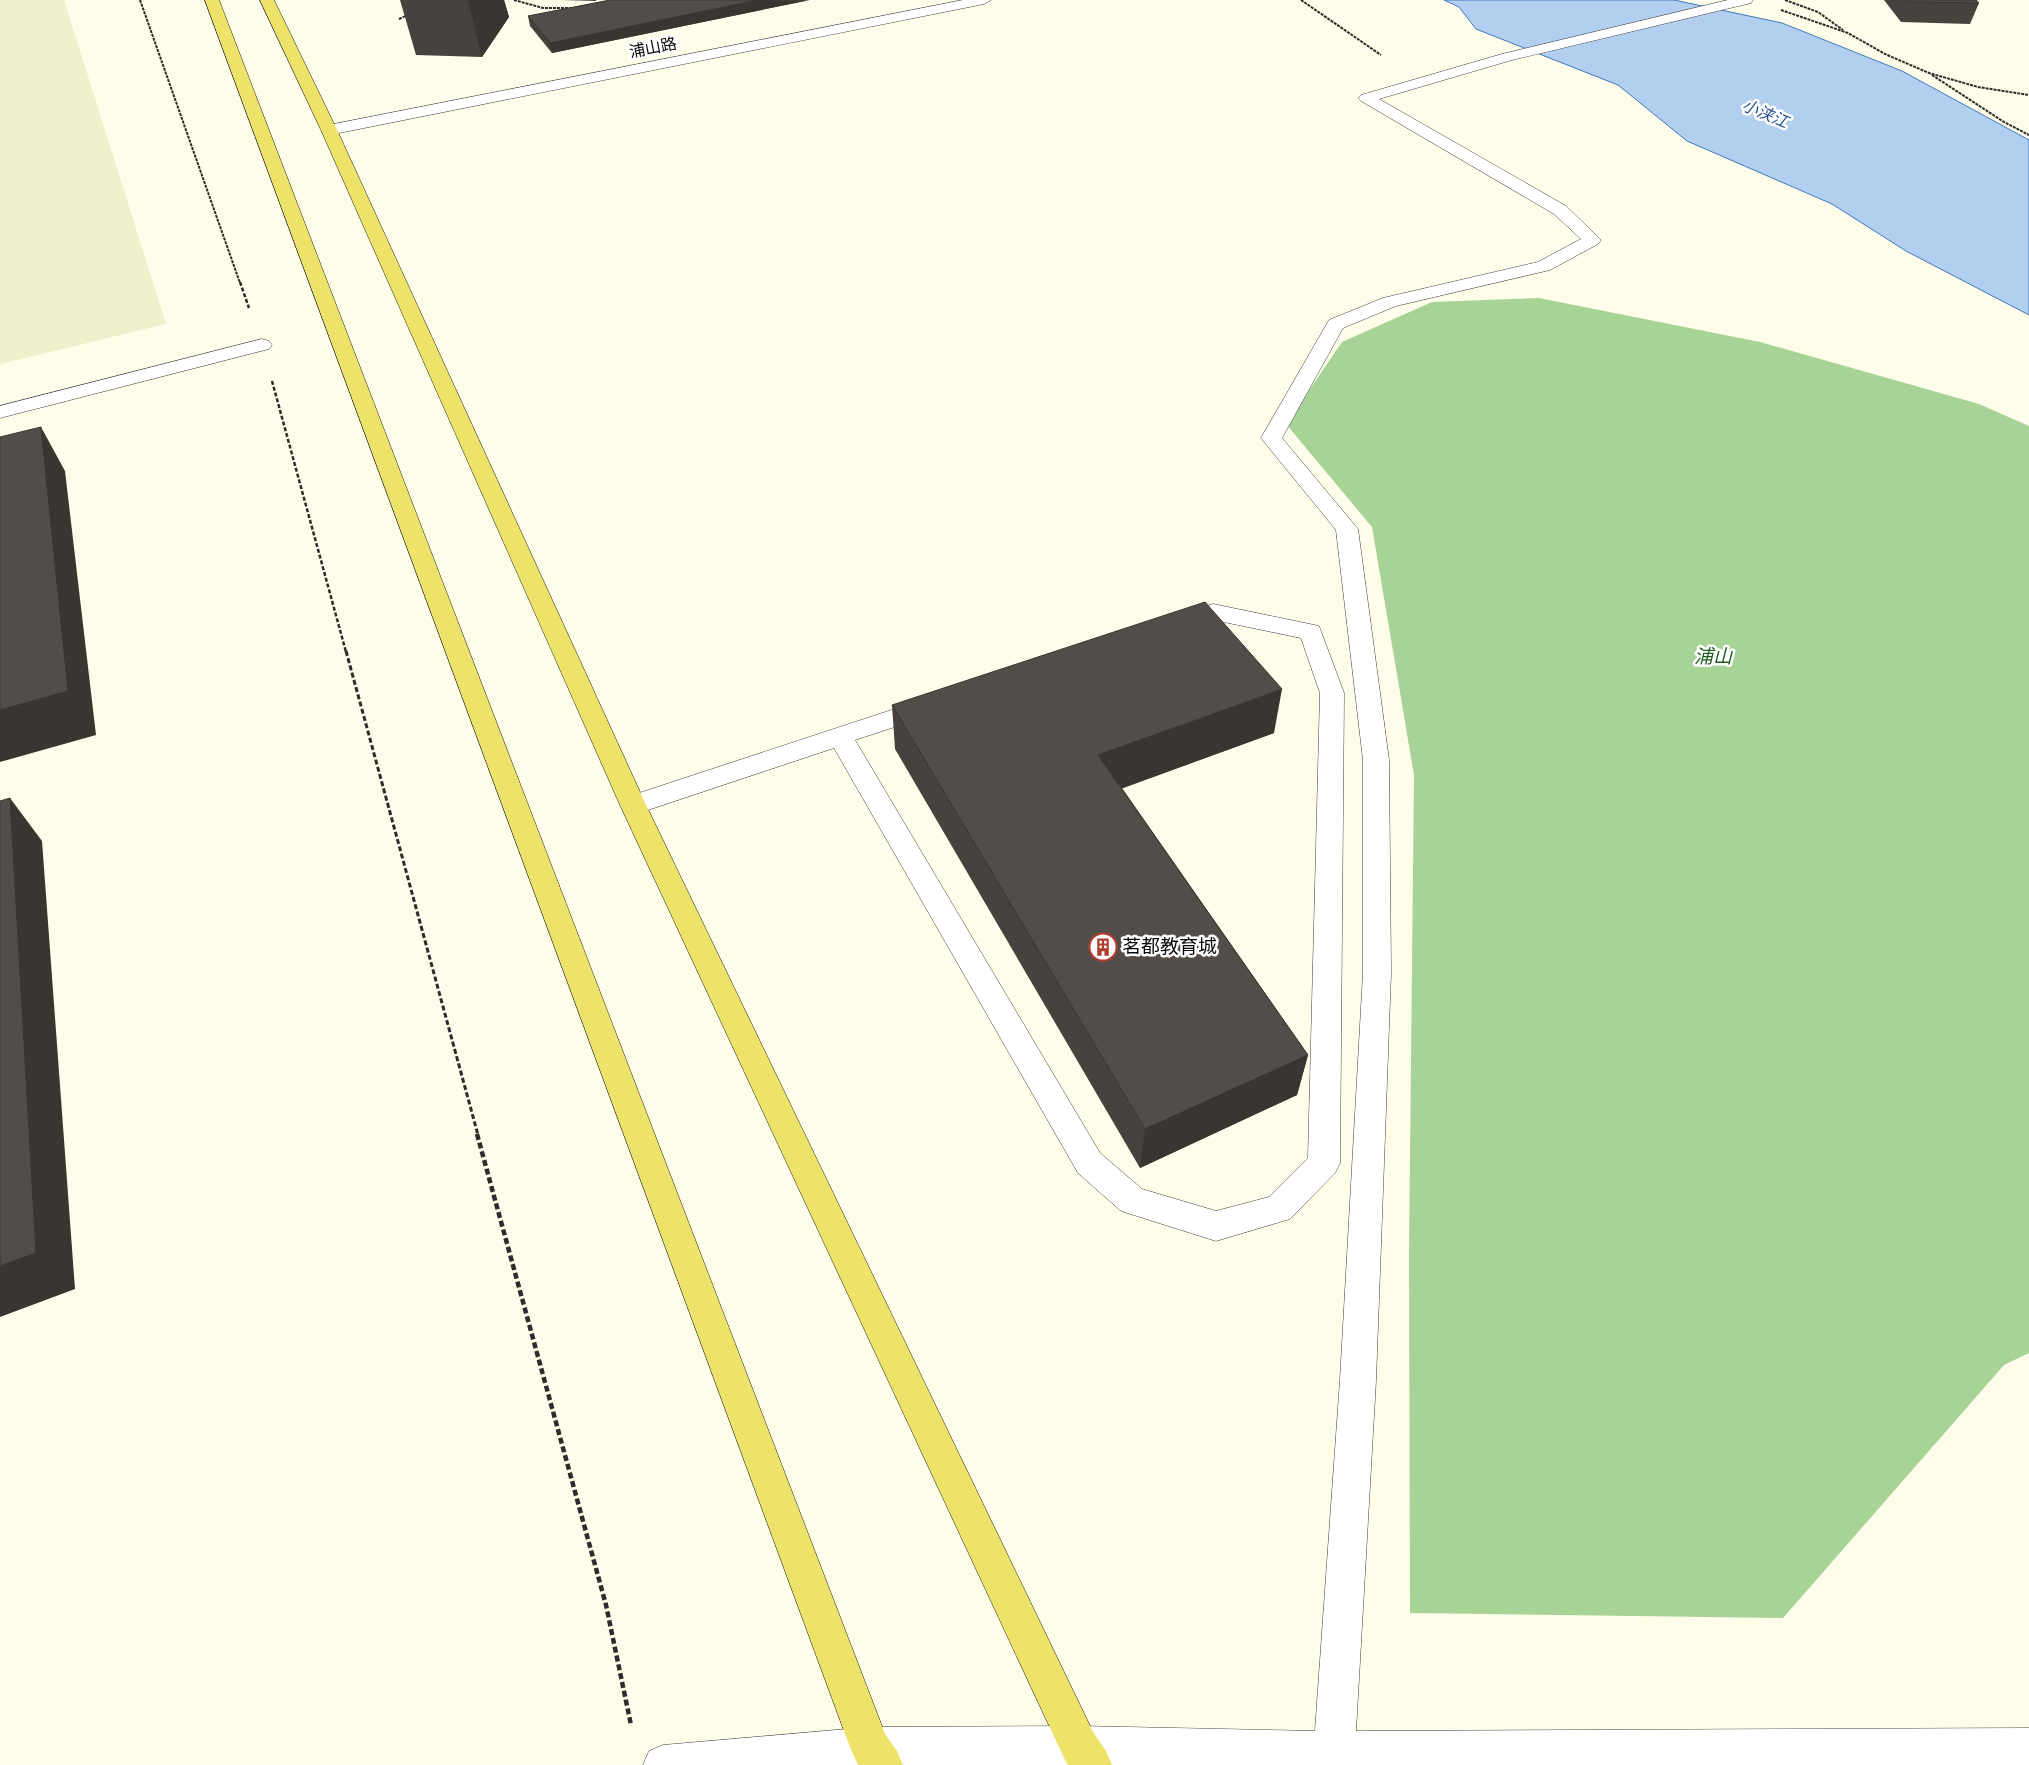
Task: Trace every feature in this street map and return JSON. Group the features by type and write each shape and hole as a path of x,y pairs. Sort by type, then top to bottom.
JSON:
{"main road":[{"path":"212,0 876,1756"},
{"path":"267,0 329,130 633,805 1086,1755"}],"street":[{"name":"浦山路","path":"329,130 984,0"},
{"path":"1334,1752 1358,1380 1377,973 1376,760 1348,529 1271,438 1336,324 1390,302 1544,266 1592,240 1560,210 1366,98 1423,84 1507,57 1746,0"},
{"path":"0,412 262,345"},
{"path":"840,736 1088,1163 1132,1202 1216,1226 1279,1210 1324,1163 1332,693 1311,632 1213,612 1157,631"},
{"path":"633,805 952,699"},
{"path":"663,1765 876,1756 2029,1748"}],"path":[{"path":"140,0 262,345 606,1605 632,1727"},
{"path":"514,0 543,8 574,8"},
{"path":"1301,0 1423,84"},
{"path":"1784,0 1818,12 1848,33 1885,54 1929,73 1978,87 2029,95"},
{"path":"1778,9 1848,33"},
{"path":"399,18 416,12"},
{"path":"1929,73 2004,122 2029,135"}],"green space":[{"path":"0,0 64,0 166,324 0,364"},
{"name":"浦山","path":"1539,298 1760,342 1979,404 2029,426 2029,1353 2004,1365 1783,1618 1410,1613 1409,1254 1414,775 1372,527 1286,424 1342,342 1432,302"}],"water":[{"name":"小浃江","path":"1444,0 1674,0 1782,23 1902,71 2029,140 2029,315 1906,251 1832,204 1687,141 1618,85 1476,29 1459,7"}],"building":[{"path":"610,0 758,0 550,43 528,16"},
{"path":"1908,0 1976,0 1979,3 1909,2"},
{"path":"41,427 68,691 0,710 0,437"},
{"name":"茗都教育城","path":"1205,602 1282,689 1098,755 1308,1055 1145,1129 892,705"},
{"path":"10,798 36,1253 0,1266 0,801"}],"place":[{"name":"茗都教育城","path":"1103,947"}]}
